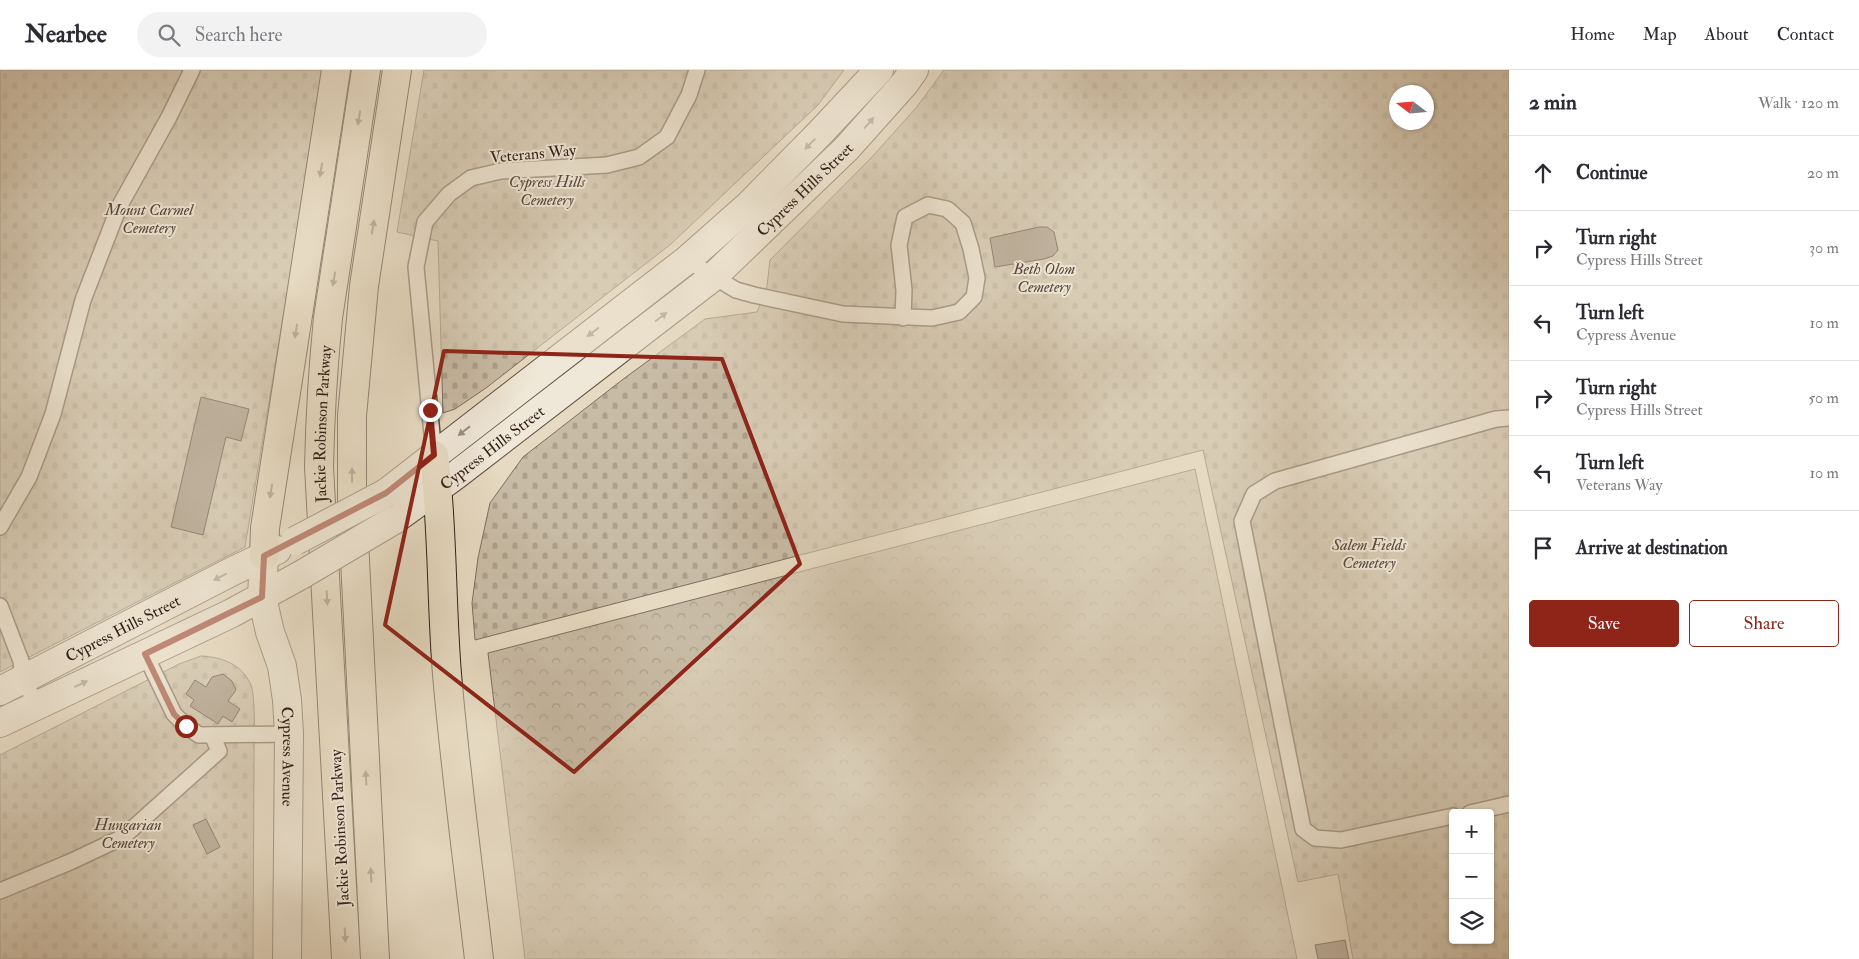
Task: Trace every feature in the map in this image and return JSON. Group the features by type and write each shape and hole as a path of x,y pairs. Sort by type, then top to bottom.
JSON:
{"highway":[{"path":"264,556 265,528 336,70"},
{"name":"Jackie Robinson Parkway","path":"346,959 320,467 320,432 323,367 328,318 366,70"},
{"name":"Jackie Robinson Parkway","path":"375,959 352,500 352,416 357,345 364,286 397,70"},
{"path":"434,455 438,488 442,608 447,673 479,959"}],"street":[{"name":"Cypress Hills Street","path":"12,685 386,493 688,260 748,206 879,70"},
{"name":"Cypress Hills Street","path":"0,723 262,597 394,520 713,277 847,148 905,83 914,70"},
{"name":"Cypress Avenue","path":"264,556 262,597 270,632 282,666 289,734 287,959"}],"lane":[{"path":"0,528 29,477 53,414 83,300 119,207 169,117 192,70"},
{"name":"Veterans Way","path":"434,455 416,267 424,222 449,194 471,178 501,171 607,165 640,157 667,137 689,95 697,70"},
{"path":"688,260 736,290 754,295 844,314 903,318 932,318 959,312 974,297 977,278 963,223 947,209 928,205 905,217 899,245 904,290 903,318"},
{"path":"1449,817 1340,840 1315,838 1303,830 1242,521 1254,494 1275,481 1496,419 1509,418"},
{"path":"0,606 21,661 12,685 37,705"},
{"path":"145,654 174,714 186,726 199,734 289,734"},
{"path":"0,891 70,862 123,837 219,751 212,735"},
{"path":"1487,809 1509,804"}],"highlighted area":[{"path":"444,351 722,359 800,564 574,772 385,625"}],"green space":[{"name":"Mount Carmel Cemetery","path":"0,70 324,70 245,547 0,672"},
{"name":"Cypress Hills Cemetery","path":"424,70 844,70 818,105 671,244 486,388 455,409 443,413 438,241 397,232"},
{"name":"Beth Olom Cemetery","path":"944,70 1509,70 1509,959 1353,959 1338,874 1298,882 1203,450 475,640 472,603 478,558 490,503 523,457 622,380 705,319 757,312 767,286 770,260 871,158 916,108"},
{"path":"1195,469 1297,959 525,959 488,653"},
{"name":"Hungarian Cemetery","path":"201,656 224,660 237,667 247,678 253,691 253,959 0,959 0,755 179,664"}],"building":[{"path":"1039,227 1047,227 1054,232 1058,250 1053,256 995,267 990,238"},
{"path":"201,397 249,409 241,441 226,437 203,535 171,527"},
{"path":"223,674 232,681 236,690 228,701 240,709 232,722 223,716 218,724 190,706 194,700 186,694 195,680 206,687 212,677"},
{"path":"206,819 220,847 207,854 193,825"},
{"path":"1345,940 1349,959 1318,959 1315,945"}],"route":[{"path":"186,726 174,714 145,654 262,597 264,556 386,493 434,455 430,410"}],"park label":[{"name":"Salem Fields Cemetery","path":"1369,553"}]}
